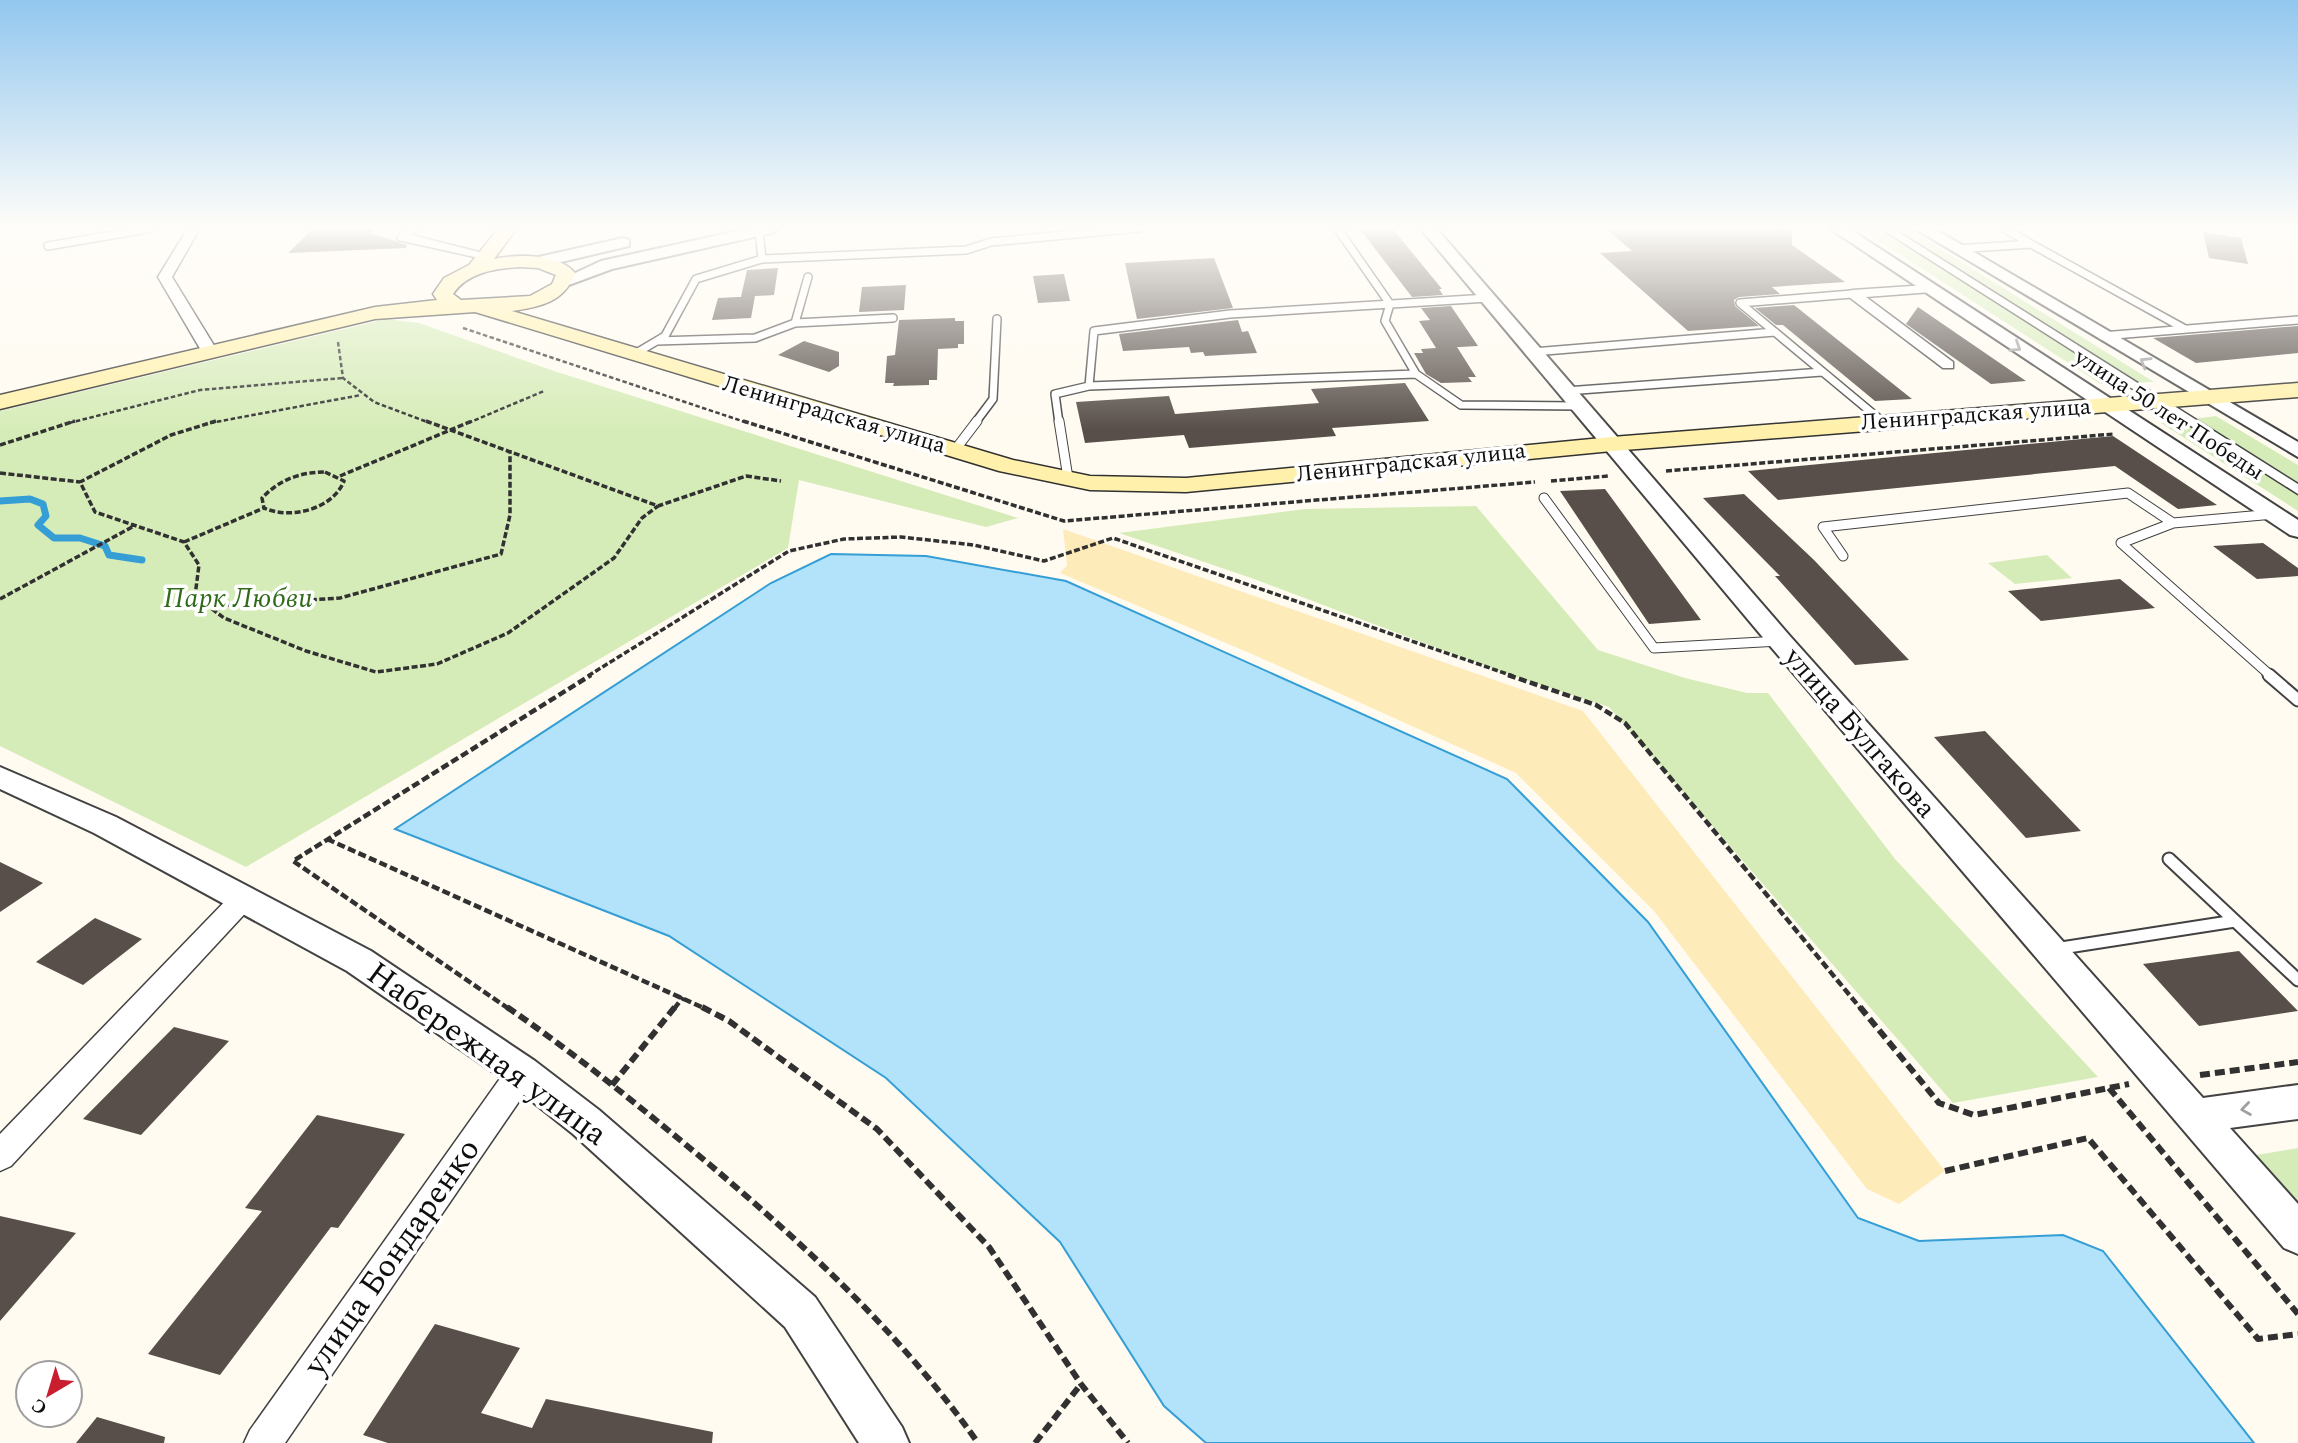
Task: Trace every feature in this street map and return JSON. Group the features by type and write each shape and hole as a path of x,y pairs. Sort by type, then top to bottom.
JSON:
{"main road":[{"path":"375,313 420,295"},
{"path":"444,295 446,300 456,305"},
{"path":"0,402 375,313 456,305 482,308 528,302 541,295"},
{"path":"544,329 546,303 553,295"},
{"name":"Ленинградская улица","path":"482,308 544,329 1008,466 1090,483 1185,485 1612,444 2298,390"}],"street":[{"path":"176,295 210,352"},
{"name":"улица Булгакова","path":"1486,295 1780,641 2298,1234"},
{"path":"1854,295 1948,365"},
{"name":"улица 50 лет Победы","path":"1937,295 2298,530"},
{"path":"1991,295 2298,490"},
{"name":"улица 50 лет Победы","path":"2033,295 2298,451"},
{"name":"Набережная улица","path":"0,777 105,825 359,961 522,1072 586,1122 800,1312 886,1443"},
{"path":"0,1156 243,899"},
{"name":"улица Бондаренко","path":"263,1443 522,1072"},
{"path":"2195,1116 2298,1102"}],"lane":[{"path":"633,355 665,336 687,295"},
{"path":"795,323 803,295"},
{"path":"1384,295 1390,304"},
{"path":"1835,295 1740,303 1883,422"},
{"path":"2124,295 2186,330"},
{"path":"1089,386 1094,331 1230,314 1488,298"},
{"path":"1390,304 1385,321 1416,374 1461,405 1573,398 1822,372"},
{"path":"657,341 755,338 795,323 893,318"},
{"path":"955,450 993,398 997,319"},
{"path":"2102,337 2298,320"},
{"path":"1533,352 1775,332"},
{"path":"1068,478 1055,394 1089,386 1416,374"},
{"path":"1843,556 1823,527 2128,493 2173,523"},
{"path":"1544,498 1654,648 1780,641"},
{"path":"2274,514 2173,523 2121,543 2298,700"},
{"path":"2169,859 2298,980"},
{"path":"2050,950 2235,921"}],"path":[{"path":"337,336 343,378 361,395 374,402 658,506"},
{"path":"0,444 90,415 200,390 343,378"},
{"path":"340,476 344,487 326,503 290,512 271,512 264,508 262,498 267,491 289,479 317,473 340,476 544,391"},
{"path":"0,473 80,482 171,435 222,419 361,395"},
{"path":"209,606 340,598 501,554 510,515 510,450"},
{"path":"80,482 95,512 184,541 199,565 195,596 224,618 306,651 376,672 437,664 508,633 614,558 642,518 658,506 746,477 781,481"},
{"path":"184,541 264,508"},
{"path":"0,599 135,525"},
{"path":"978,1443 957,1412 894,1335 802,1244 660,1122 496,1000 292,861 789,551 844,539 901,537 974,545 1044,561 1113,538 1596,705 1625,723 1939,1103 1974,1115 2108,1087 2298,1062"},
{"path":"327,839 683,997 729,1021 877,1129 989,1247 1081,1384 1128,1443"},
{"path":"612,1085 683,997"},
{"path":"2108,1087 2298,1314"},
{"path":"1945,1171 2088,1138 2258,1339 2298,1334"},
{"path":"1035,1443 1081,1384"}],"green space":[{"path":"1963,295 2015,295 2154,382 2101,384"},
{"name":"Парк Любви","path":"386,319 419,323 554,371 1018,518 986,527 799,480 788,548 246,867 0,746 0,411"},
{"path":"2216,416 2298,465 2298,511 2161,423"},
{"path":"1476,506 1598,650 1685,678 1747,693 1768,693 1895,859 2098,1077 1953,1103 1609,707 1501,672 1254,579 1119,533 1305,509"},
{"path":"2047,555 2072,578 2015,584 1988,563"},
{"path":"2298,1148 2298,1227 2238,1158"}],"sand":[{"path":"1063,529 1583,711 1945,1171 1899,1204 1867,1189 1654,911 1516,773 1252,654 1060,573 1067,565"}],"water":[{"path":"831,554 926,556 1066,581 1507,779 1648,922 1858,1218 1919,1241 2063,1235 2103,1251 2254,1443 1206,1443 1164,1406 1060,1242 886,1078 669,936 395,829 771,583"}],"building":[{"path":"861,295 905,295 904,310 859,312"},
{"path":"1037,295 1069,295 1070,301 1038,303"},
{"path":"1132,295 1228,295 1233,308 1137,319"},
{"path":"1648,295 1762,295 1739,297 1734,300 1735,306 1759,326 1688,331"},
{"path":"755,296 751,318 712,320 718,298"},
{"path":"1794,305 1912,399 1875,401 1783,325 1776,325 1755,308"},
{"path":"1451,306 1478,346 1457,347 1476,377 1468,377 1472,382 1441,383 1426,374 1414,353 1423,353 1421,349 1436,348 1419,321 1430,320 1421,308"},
{"path":"1918,307 2026,381 1991,384 1906,324"},
{"path":"955,318 955,321 964,321 964,344 958,344 958,348 938,349 937,380 929,380 929,385 893,386 894,383 885,383 887,356 895,355 899,320"},
{"path":"1238,320 1242,332 1248,331 1257,353 1205,356 1203,352 1191,353 1189,347 1123,351 1119,334"},
{"path":"2298,326 2298,353 2196,363 2153,338"},
{"path":"804,341 839,352 839,366 829,372 778,355"},
{"path":"1405,383 1429,421 1332,428 1336,436 1189,448 1184,435 1085,443 1076,402 1169,396 1175,414 1319,403 1311,389"},
{"path":"2113,436 2217,505 2178,509 2115,466 1778,500 1748,471"},
{"path":"1605,489 1701,620 1649,624 1560,491"},
{"path":"1744,494 1814,560 1909,660 1855,665 1775,576 1780,576 1703,498"},
{"path":"2263,543 2298,568 2298,576 2257,579 2213,546"},
{"path":"2120,579 2155,608 2041,621 2008,591"},
{"path":"1985,731 2081,831 2026,838 1934,737"},
{"path":"0,862 43,883 0,912"},
{"path":"95,918 142,939 83,985 36,962"},
{"path":"2239,951 2298,1011 2199,1026 2143,964"},
{"path":"174,1027 229,1041 141,1135 83,1119"},
{"path":"317,1115 405,1134 338,1228 331,1227 220,1375 148,1354 262,1211 245,1208"},
{"path":"0,1216 76,1233 0,1321"},
{"path":"435,1324 520,1348 481,1413 532,1428 546,1399 713,1432 712,1443 388,1443 363,1435"},
{"path":"97,1417 165,1437 164,1443 76,1443"}],"waterway":[{"path":"0,501 30,499 43,504 46,516 38,525 54,538 80,538 105,546 109,555 142,560"}]}
